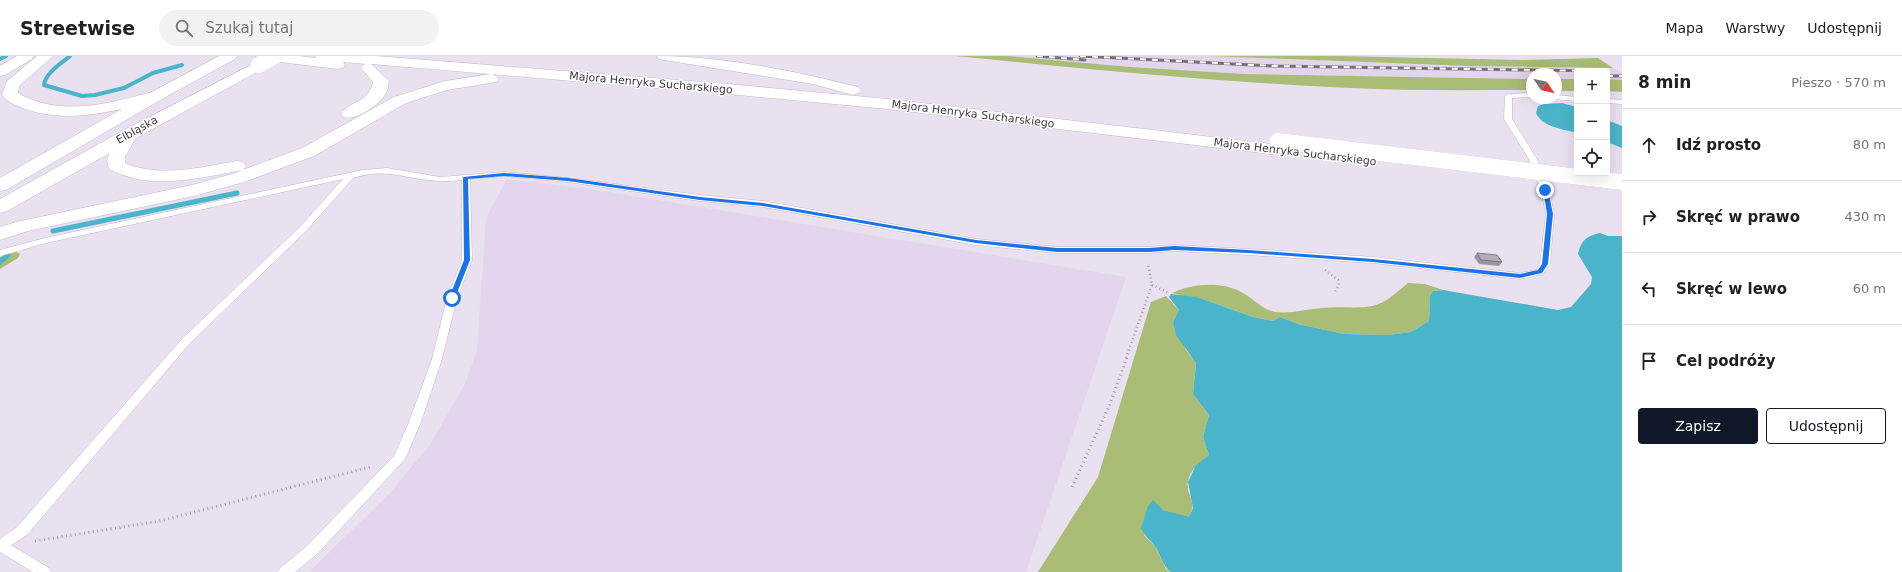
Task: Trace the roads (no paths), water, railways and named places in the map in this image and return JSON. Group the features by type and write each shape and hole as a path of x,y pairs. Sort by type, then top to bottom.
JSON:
{"main road":[{"path":"0,72 27,56"},
{"path":"46,56 12,84 10,95 19,101 38,107 61,111 84,111 106,108 156,96"},
{"name":"Elbląska","path":"0,186 156,96 229,56"},
{"name":"Elbląska","path":"0,207 261,60 275,56"},
{"name":"Majora Henryka Sucharskiego","path":"322,56 728,89 888,104 1622,182"},
{"name":"Majora Henryka Sucharskiego","path":"439,56 658,72 862,93 1622,191"},
{"path":"664,56 814,80 862,93"},
{"path":"261,60 677,92 728,89"},
{"path":"130,134 116,157 117,166 126,172 163,176 255,162 296,145 365,105 379,92 381,81 368,68"},
{"path":"0,234 23,226 194,190 238,178 308,152 400,100 445,86 495,78"}],"lane":[{"path":"0,253 45,241 339,177 350,176 363,172 387,170 440,180 504,174 568,180 700,198 763,204 976,242 1057,250 1143,250 1174,248 1305,256 1443,267 1520,276 1540,272 1545,264 1549,228 1549,208 1545,190 1533,159 1508,119 1509,96 1526,95"},
{"path":"1562,98 1574,99"},
{"path":"1610,101 1622,102"},
{"path":"44,572 0,546 22,531 186,341 303,229 350,176"},
{"path":"285,572 312,550 399,459 415,422 435,366 452,298 467,260 466,177"}],"water":[{"path":"1562,103 1574,106 1574,132 1559,129 1543,121 1536,113 1538,106 1544,104"},
{"path":"1610,121 1622,126 1622,148 1610,143"},
{"path":"1600,233 1608,236 1622,236 1622,572 1171,572 1166,567 1156,548 1141,528 1148,506 1153,500 1163,510 1189,517 1193,508 1188,482 1196,465 1209,455 1203,437 1209,415 1193,394 1196,363 1176,335 1173,322 1179,310 1169,297 1171,294 1197,297 1253,317 1273,321 1280,317 1298,324 1344,334 1387,335 1411,332 1429,321 1430,296 1433,291 1443,290 1558,310 1571,307 1591,284 1592,277 1578,254 1579,249 1585,240"}],"waterway":[{"path":"0,59 6,56"},
{"path":"70,56 47,76 44,85 82,96 95,95 124,88 153,73 182,65"},
{"path":"53,231 237,193"},
{"path":"0,262 8,255"}],"railway":[{"path":"1037,56 1085,60"},
{"path":"1080,56 1274,66 1574,71"},
{"path":"1610,76 1622,76"}]}
